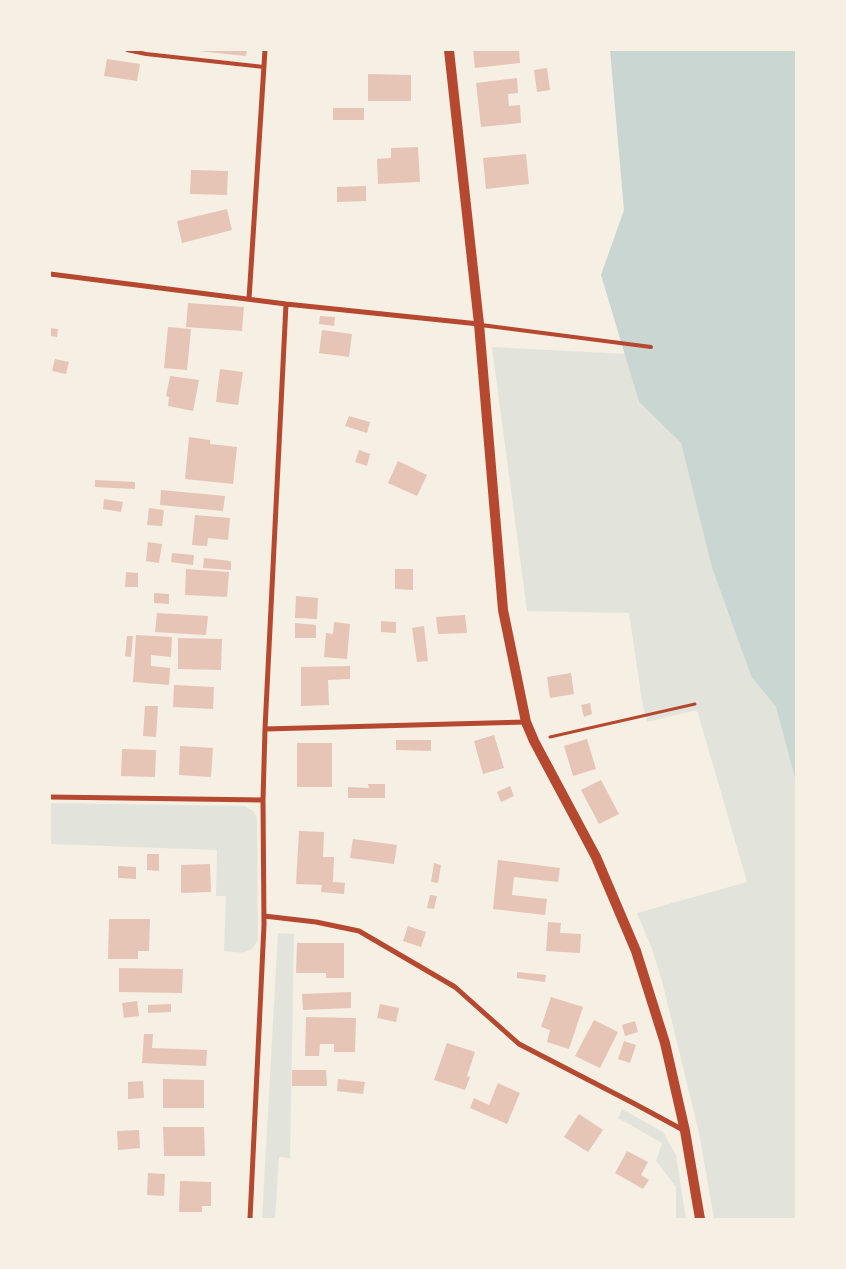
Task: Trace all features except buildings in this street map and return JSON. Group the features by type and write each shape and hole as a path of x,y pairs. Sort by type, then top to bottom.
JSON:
{"main road":[{"path":"449,50 479,324 503,610 526,722 534,741 596,857 636,951 665,1043 685,1131 700,1219"}],"street":[{"path":"249,299 266,50"},
{"path":"50,274 286,304 479,324"},
{"path":"250,1219 264,916 263,800 265,729 286,304"},
{"path":"265,729 526,722"},
{"path":"50,797 263,800"},
{"path":"264,916 316,922 359,931 455,986 519,1044 685,1131"}],"lane":[{"path":"126,50 146,54 264,67"},
{"path":"479,324 650,347"}],"path":[{"path":"534,741 696,704"}],"shaded area":[{"path":"610,50 796,50 796,782 776,707 751,676 712,568 681,443 639,402 601,275 624,210"},
{"path":"492,347 625,354 639,402 681,443 712,568 751,676 776,706 796,782 796,1219 714,1219 699,1133 662,981 652,949 637,913 747,882 697,710 647,722 642,701 629,613 527,611"},
{"path":"50,803 245,806 253,811 257,817 258,939 255,945 252,949 244,952 224,951 226,896 216,896 217,850 50,844"},
{"path":"278,933 294,934 290,1158 279,1157 275,1219 262,1219"},
{"path":"622,1109 663,1132 676,1155 686,1219 676,1219 676,1187 656,1161 662,1143 618,1118"}]}
